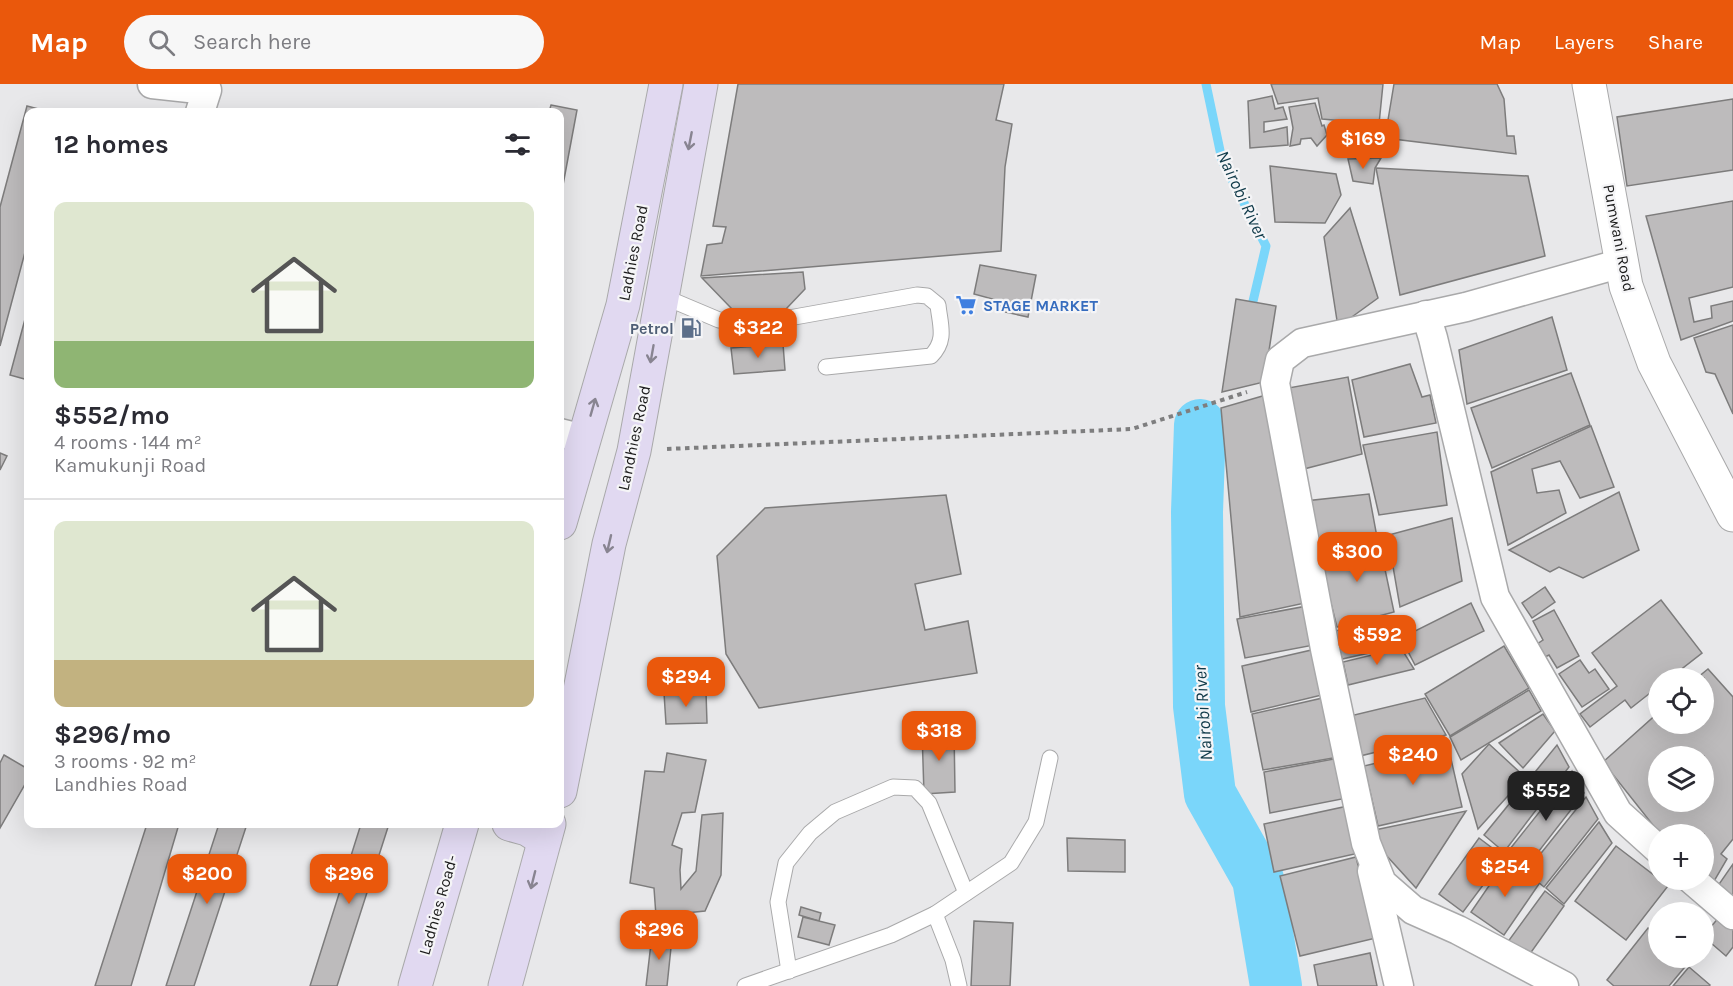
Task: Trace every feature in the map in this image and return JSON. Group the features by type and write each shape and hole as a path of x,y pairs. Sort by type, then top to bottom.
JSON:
{"main road":[{"name":"Ladhies Road","path":"564,494 572,436 623,305 666,84"},
{"name":"Landhies Road","path":"564,771 609,544 634,451 701,84"},
{"name":"Ladhies Road-","path":"415,986 461,828"},
{"path":"506,986 546,831 523,828"}],"street":[{"path":"152,84 206,95"},
{"name":"Pumwani Road","path":"1589,84 1626,286 1654,363 1733,515"},
{"path":"1399,986 1382,920 1325,649 1275,383 1280,360 1302,343 1466,307 1622,263"},
{"path":"1426,315 1495,597 1618,813 1648,840"},
{"path":"1366,843 1382,883 1413,910 1458,930 1564,986"},
{"path":"1704,890 1733,915"}],"lane":[{"path":"662,296 719,320 747,323 917,296 927,296 938,305 942,334 940,347 931,356 826,367"},
{"path":"745,986 891,935 935,914 1011,863 1036,822 1050,758"},
{"path":"789,971 778,902 786,862 810,833 835,812 893,787 915,788 929,803 966,893"},
{"path":"935,914 953,960 959,986"}],"path":[{"path":"634,451 1132,429 1275,383"}],"building":[{"path":"738,84 1004,84 996,120 1012,124 1005,167 1001,251 701,276 707,245 722,243 726,227 713,226"},
{"path":"1271,84 1383,84 1379,124 1322,119 1318,98 1278,104"},
{"path":"1394,84 1497,84 1504,99 1507,136 1514,136 1516,154 1385,138"},
{"path":"1272,96 1275,109 1283,107 1287,119 1264,122 1264,132 1287,127 1288,145 1250,148 1248,101"},
{"path":"1733,99 1733,170 1627,186 1617,117"},
{"path":"1315,103 1327,135 1317,146 1311,138 1301,139 1300,144 1290,146 1293,128 1289,107"},
{"path":"551,105 577,110 564,180 564,108 550,108"},
{"path":"24,117 24,256 0,346 0,207"},
{"path":"1381,158 1375,168 1373,184 1353,181 1348,159"},
{"path":"1270,166 1336,174 1341,195 1325,223 1275,222"},
{"path":"1376,168 1528,176 1545,256 1400,295"},
{"path":"1733,201 1733,287 1689,298 1694,322 1712,318 1711,306 1733,301 1733,321 1681,340 1646,216"},
{"path":"1350,208 1378,298 1338,327 1324,237"},
{"path":"980,265 1036,275 1028,317 1000,311 1000,301 974,294"},
{"path":"803,272 805,289 786,309 732,309 702,278"},
{"path":"1236,299 1276,306 1264,382 1222,392"},
{"path":"1552,317 1567,370 1467,404 1459,350"},
{"path":"24,323 24,379 10,375"},
{"path":"1733,325 1733,414 1715,374 1706,372 1694,338"},
{"path":"783,344 785,370 734,374 731,348"},
{"path":"1410,364 1422,397 1430,395 1436,423 1364,437 1352,380"},
{"path":"1571,373 1590,425 1492,468 1471,408"},
{"path":"1348,377 1362,454 1300,470 1283,389"},
{"path":"1266,395 1305,603 1240,617 1221,408"},
{"path":"1591,426 1614,487 1580,498 1560,461 1532,469 1537,493 1559,490 1566,513 1508,545 1491,472"},
{"path":"1437,432 1447,505 1379,515 1363,445"},
{"path":"0,453 7,456 0,470"},
{"path":"1619,492 1639,550 1583,578 1559,567 1550,572 1509,550"},
{"path":"1369,494 1377,537 1317,546 1305,501"},
{"path":"946,495 961,574 915,584 925,630 968,621 977,673 759,708 726,654 717,556 765,508"},
{"path":"1452,518 1462,581 1400,607 1391,555 1385,536"},
{"path":"1379,541 1394,612 1337,627 1318,553"},
{"path":"1545,587 1555,602 1532,618 1522,603"},
{"path":"1661,600 1702,653 1683,668 1648,668 1648,695 1631,708 1625,700 1590,727 1580,714 1617,686 1592,653"},
{"path":"1471,603 1484,631 1415,665 1401,638"},
{"path":"1307,606 1314,645 1245,658 1237,619"},
{"path":"1554,610 1579,656 1557,668 1549,655 1541,659 1534,646 1543,640 1533,621"},
{"path":"1395,618 1401,646 1342,659 1335,631"},
{"path":"1504,646 1529,688 1450,736 1425,694"},
{"path":"1401,648 1414,669 1348,685 1343,662"},
{"path":"1316,649 1326,694 1251,712 1242,666"},
{"path":"1580,660 1589,673 1595,669 1609,689 1582,707 1559,674"},
{"path":"1714,676 1733,697 1733,839 1721,854 1727,859 1714,881 1714,824 1652,824 1603,762 1648,722 1648,734 1714,734"},
{"path":"1529,690 1541,711 1461,760 1450,737"},
{"path":"706,692 707,723 666,724 664,693"},
{"path":"1327,697 1339,757 1263,770 1252,714"},
{"path":"1425,698 1446,735 1360,756 1350,716"},
{"path":"1543,714 1555,731 1523,768 1499,743"},
{"path":"954,730 955,792 924,794 922,731"},
{"path":"1489,744 1525,777 1478,829 1462,774"},
{"path":"1557,745 1569,767 1504,852 1484,835"},
{"path":"1448,746 1462,807 1378,826 1364,766"},
{"path":"667,753 706,760 695,812 682,813 672,845 682,849 681,889 696,871 702,815 723,813 721,875 705,911 656,916 654,888 630,883 645,771 664,772"},
{"path":"4,755 24,767 24,786 0,828 0,763"},
{"path":"1339,758 1347,798 1270,813 1264,772"},
{"path":"1572,771 1584,793 1525,869 1506,854"},
{"path":"1586,797 1598,819 1544,887 1526,872"},
{"path":"1348,806 1359,853 1274,872 1264,824"},
{"path":"1466,811 1416,888 1365,832"},
{"path":"1599,822 1612,843 1564,904 1546,888"},
{"path":"146,828 178,828 131,986 95,986"},
{"path":"218,828 246,828 194,986 166,986"},
{"path":"360,828 388,828 337,986 310,986"},
{"path":"1067,838 1125,840 1125,872 1068,871"},
{"path":"1479,838 1504,857 1463,912 1439,894"},
{"path":"1616,846 1648,871 1648,890 1665,890 1656,902 1648,902 1648,912 1626,940 1575,901"},
{"path":"1356,857 1376,938 1300,956 1280,876"},
{"path":"1506,861 1539,884 1504,935 1471,912"},
{"path":"1733,864 1733,902 1715,890"},
{"path":"1545,891 1564,906 1527,958 1507,943"},
{"path":"801,907 821,913 819,921 799,915"},
{"path":"1720,916 1733,926 1733,947 1726,956 1714,946 1714,923"},
{"path":"803,917 835,925 829,945 798,937"},
{"path":"974,921 1013,923 1010,986 971,986"},
{"path":"1648,928 1648,968 1684,968 1669,986 1614,986 1607,980"},
{"path":"652,935 672,938 667,986 646,986"},
{"path":"1370,953 1377,986 1318,986 1314,965"},
{"path":"1688,968 1710,985 1709,986 1673,986"}],"waterway":[{"name":"Nairobi River","path":"1206,84 1222,160 1266,246 1250,314"},
{"name":"Nairobi River","path":"1200,425 1197,512 1199,706 1210,794 1258,879 1276,986"}],"place":[{"name":"STAGE MARKET","path":"966,305"},
{"name":"Petrol","path":"691,328"}]}
